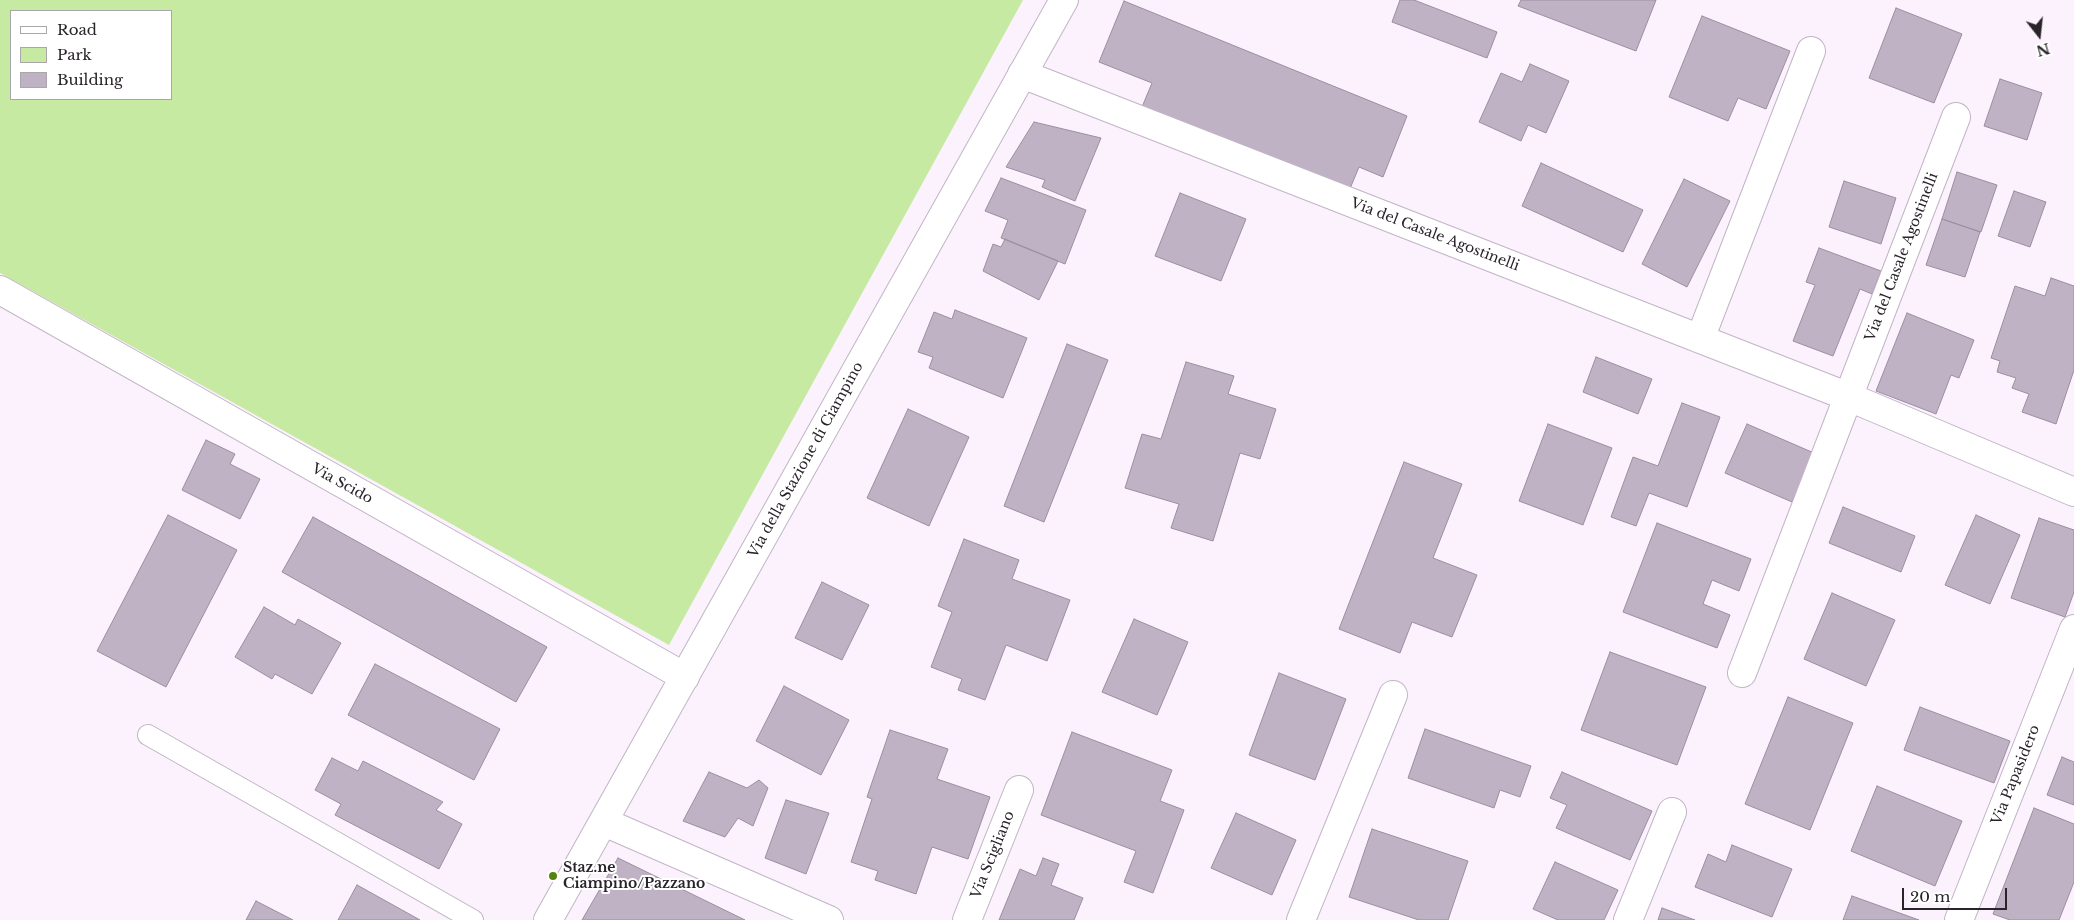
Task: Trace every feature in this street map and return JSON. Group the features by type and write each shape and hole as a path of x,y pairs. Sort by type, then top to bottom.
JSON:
{"street":[{"name":"Via della Stazione di Ciampino","path":"548,920 1064,0"},
{"path":"1700,339 1811,51"},
{"name":"Via del Casale Agostinelli","path":"1022,74 1849,397 2074,492"},
{"name":"Via del Casale Agostinelli","path":"1742,673 1956,117"},
{"name":"Via Scido","path":"0,290 685,677"},
{"name":"Via Papasidero","path":"1959,920 2074,629"},
{"path":"1301,920 1393,695"},
{"name":"Via Scigliano","path":"967,920 1019,790"},
{"path":"1628,920 1672,812"},
{"path":"604,822 829,920"}],"lane":[{"path":"148,735 473,920"}],"green space":[{"path":"0,0 1023,0 669,645 0,273"}],"building":[{"path":"1400,0 1414,0 1497,32 1487,58 1392,22"},
{"path":"1521,0 1656,0 1636,51 1518,6"},
{"path":"1124,1 1407,116 1383,177 1359,167 1349,191 1142,107 1152,83 1099,62"},
{"path":"1896,8 1962,34 1934,103 1869,78"},
{"path":"1702,16 1790,51 1766,109 1738,98 1728,121 1669,97"},
{"path":"1530,64 1569,81 1546,133 1528,125 1521,141 1479,122 1501,73 1522,82"},
{"path":"2000,79 2042,93 2027,140 1984,126"},
{"path":"1034,122 1101,138 1075,201 1042,187 1045,180 1006,167"},
{"path":"1541,163 1643,210 1623,252 1522,206"},
{"path":"1957,172 1997,185 1981,232 1942,219"},
{"path":"1001,178 1086,210 1065,264 1001,238 1008,220 985,211"},
{"path":"1684,179 1730,201 1687,287 1642,264"},
{"path":"1844,181 1896,198 1881,244 1829,227"},
{"path":"2014,191 2046,202 2030,247 1998,236"},
{"path":"1180,193 1246,219 1221,281 1155,256"},
{"path":"1942,219 1980,232 1965,277 1926,265"},
{"path":"1005,239 1058,261 1039,300 983,271 993,244 1001,247"},
{"path":"1819,248 1881,271 1872,294 1860,289 1833,356 1793,341 1815,285 1806,282"},
{"path":"2051,278 2074,286 2074,370 2056,424 2022,412 2029,394 2012,388 2016,378 1997,372 2000,361 1991,358 2015,286 2045,296"},
{"path":"955,310 1027,338 1003,398 929,368 933,357 918,352 934,312 952,319"},
{"path":"1907,313 1974,340 1959,378 1951,375 1936,414 1876,391"},
{"path":"1067,344 1108,360 1044,522 1004,506"},
{"path":"1596,357 1652,379 1638,414 1583,392"},
{"path":"1186,362 1234,376 1228,394 1276,409 1260,459 1240,453 1213,541 1171,528 1179,504 1125,488 1142,434 1161,439"},
{"path":"1682,403 1720,417 1687,507 1649,493 1636,526 1611,517 1633,457 1658,466"},
{"path":"908,409 969,437 929,526 867,498"},
{"path":"1548,424 1612,448 1583,525 1519,501"},
{"path":"1747,424 1814,453 1792,502 1725,473"},
{"path":"206,440 235,454 230,464 260,479 240,519 182,490"},
{"path":"1404,462 1462,484 1433,558 1477,575 1452,637 1412,622 1400,653 1339,629"},
{"path":"1843,507 1915,536 1901,572 1829,543"},
{"path":"168,515 237,550 166,687 97,651"},
{"path":"1976,515 2020,535 1990,604 1945,585"},
{"path":"313,517 547,647 516,702 282,572"},
{"path":"2039,518 2074,530 2074,592 2065,617 2011,598"},
{"path":"1657,523 1751,559 1739,591 1712,580 1703,604 1730,615 1717,648 1623,612"},
{"path":"964,539 1019,560 1012,579 1070,600 1047,661 1006,645 985,700 958,690 962,679 931,667 952,612 938,606"},
{"path":"822,582 869,605 842,660 795,638"},
{"path":"1832,593 1895,620 1866,686 1804,659"},
{"path":"264,607 295,625 298,619 341,643 312,694 275,674 272,679 235,657"},
{"path":"1134,619 1188,642 1157,715 1102,692"},
{"path":"1610,652 1706,687 1677,765 1581,730"},
{"path":"375,664 500,729 474,780 348,715"},
{"path":"1279,673 1346,699 1315,780 1249,755"},
{"path":"784,686 849,720 821,775 756,741"},
{"path":"1788,697 1853,723 1810,830 1745,804"},
{"path":"1920,707 2010,741 1994,783 1904,750"},
{"path":"1425,729 1531,766 1520,797 1500,790 1494,808 1408,778"},
{"path":"890,730 948,749 937,779 990,797 968,859 932,847 916,894 875,880 878,871 851,862 872,799 867,797"},
{"path":"1072,732 1172,770 1160,801 1184,810 1153,893 1124,882 1136,851 1041,815"},
{"path":"2062,757 2074,762 2074,805 2047,795"},
{"path":"332,758 358,771 363,761 443,802 436,810 462,824 439,869 335,815 341,804 315,790"},
{"path":"709,772 747,788 759,780 768,788 753,826 738,818 725,837 683,821"},
{"path":"1562,772 1652,811 1630,860 1556,828 1567,805 1550,798"},
{"path":"1877,786 1962,821 1935,886 1851,851"},
{"path":"786,800 829,813 806,874 765,858"},
{"path":"2034,808 2074,824 2074,882 2059,920 2010,920 1993,914"},
{"path":"1236,813 1296,840 1272,895 1211,868"},
{"path":"1372,829 1468,861 1448,920 1419,920 1349,897"},
{"path":"1732,845 1792,869 1772,917 1695,887 1708,854 1726,862"},
{"path":"618,858 745,920 582,920"},
{"path":"1043,858 1059,864 1051,885 1083,898 1074,920 999,920 1020,869 1036,876"},
{"path":"1555,862 1618,890 1604,920 1558,920 1533,909"},
{"path":"357,885 420,920 338,920"},
{"path":"1852,896 1919,920 1843,920"},
{"path":"256,901 293,920 246,920"},
{"path":"1662,908 1695,920 1658,920"}],"place":[{"name":"Staz.ne Ciampino/Pazzano","path":"553,876"}]}
